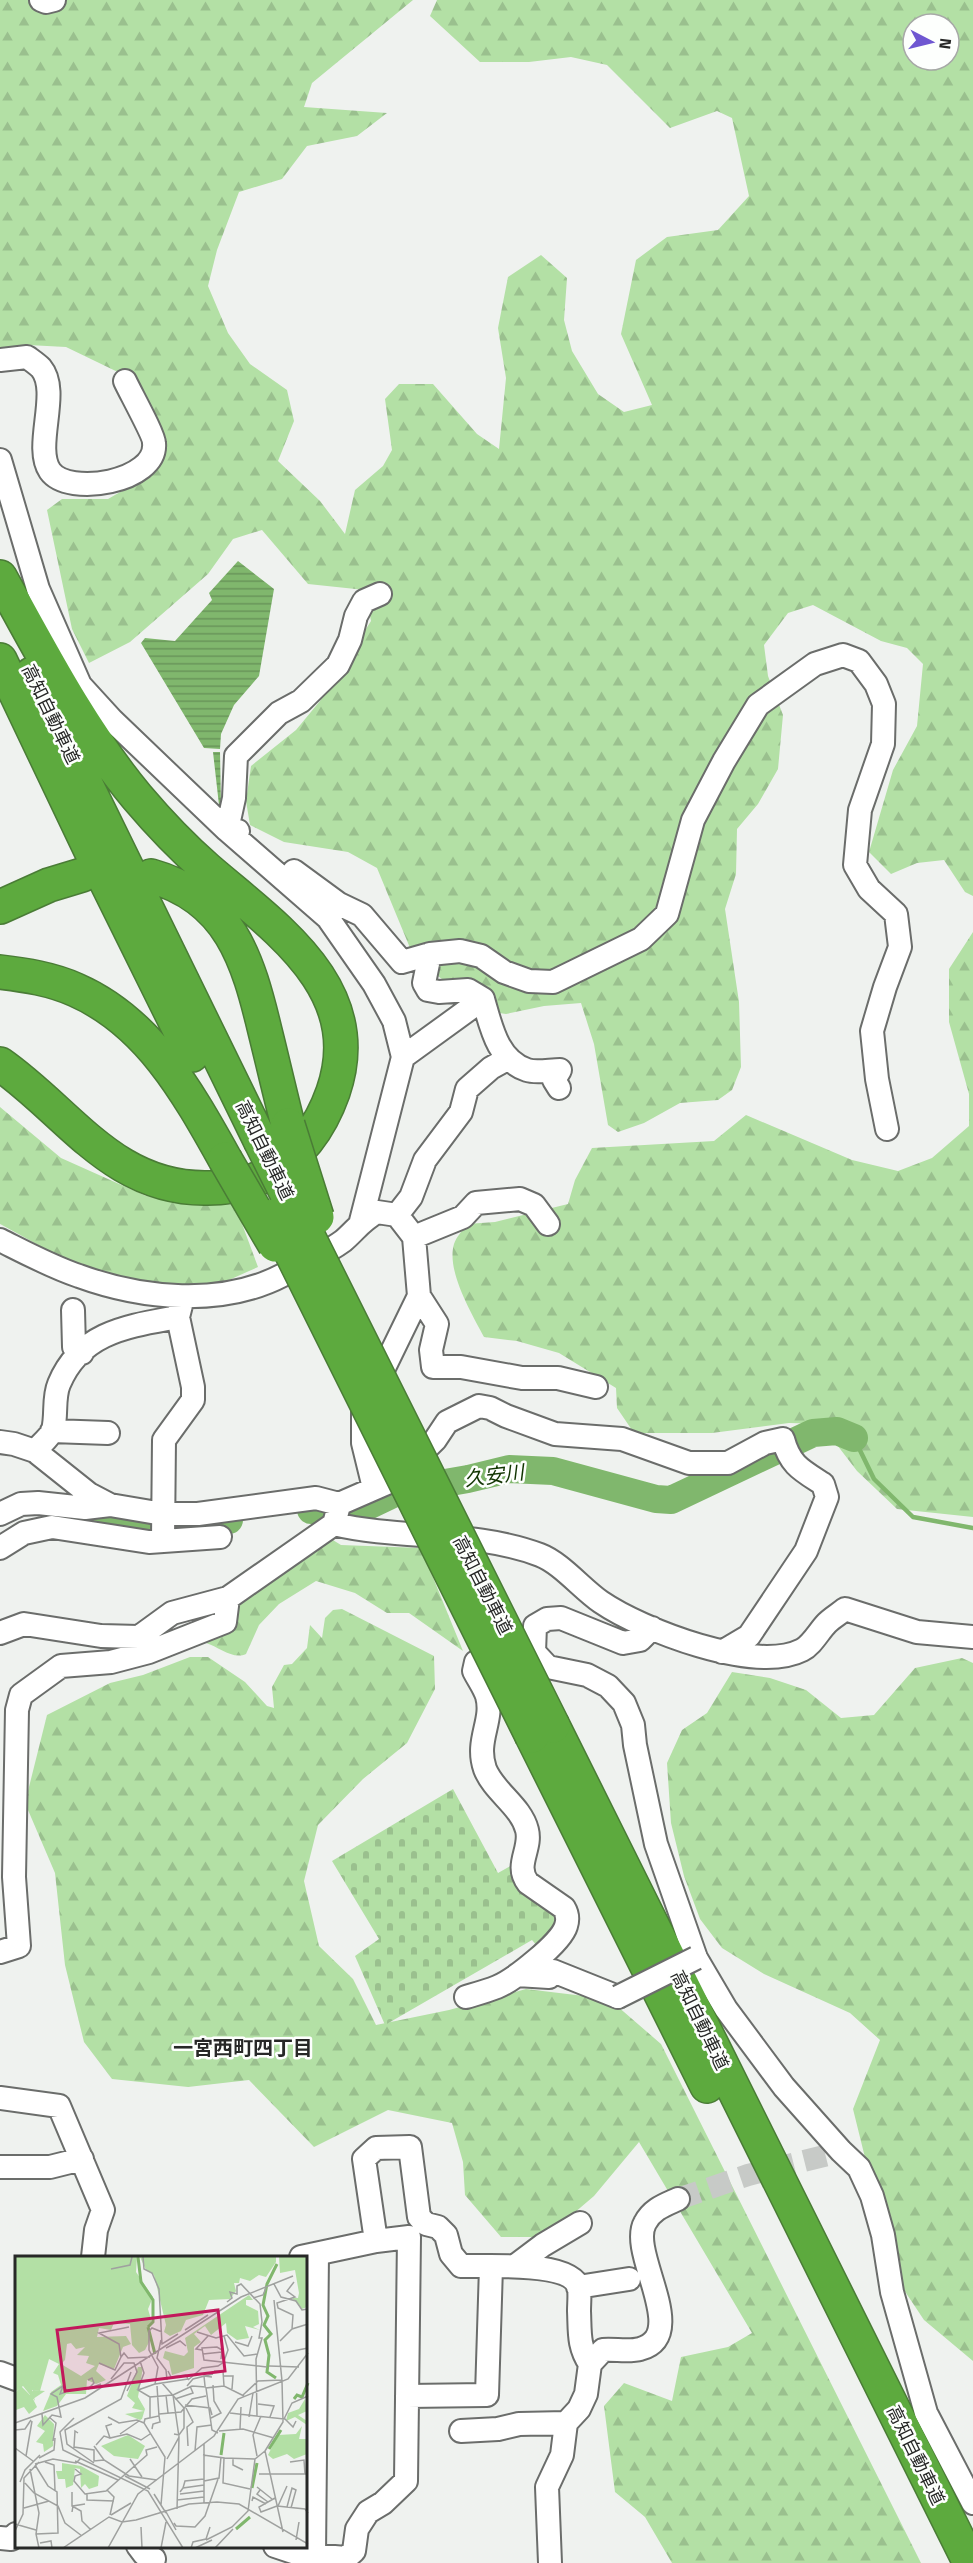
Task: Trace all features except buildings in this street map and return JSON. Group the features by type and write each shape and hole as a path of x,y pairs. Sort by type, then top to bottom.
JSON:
{"highway":[{"path":"0,577 76,711 129,787 159,824 281,932 319,975 337,1019 340,1052 335,1086 329,1102 316,1128 299,1150 279,1167 258,1179 213,1188 184,1187 157,1182 112,1159 91,1144 0,1064"},
{"name":"高知自動車道","path":"0,604 117,878 242,1150 357,1387 543,1731 970,2563"},
{"name":"高知自動車道","path":"0,660 117,878"},
{"path":"0,907 49,885 117,878 180,886 208,906 222,920 239,946 252,978 288,1125 320,1224 345,1291 453,1515 471,1560"},
{"path":"0,972 47,980 102,1002 125,1020 242,1150"},
{"name":"高知自動車道","path":"242,1150 471,1560 543,1731 945,2563"}],"street":[{"path":"41,0 46,2 54,0"},
{"path":"0,360 27,357 42,369 48,390 44,456 50,471 61,480 70,483 101,483 126,477 142,470 152,456 154,443 124,381"},
{"path":"0,460 38,589 80,685 112,720 227,830 328,918 374,984 394,1021 403,1058 361,1221"},
{"path":"227,830 234,798 237,756 279,713 301,701 338,665 364,601 381,594"},
{"path":"227,830 239,831 339,903 362,915 402,963 430,954 460,951 481,956 504,972 529,981 553,982 641,939 667,914 693,820 724,761 758,705 815,664 843,655 859,661 876,684 884,704 883,744 860,810 855,865 869,889 896,914 900,947 872,1031 877,1079 887,1129"},
{"path":"430,954 424,982 428,990 439,992 468,990 483,999 495,1039 507,1059 528,1070 560,1070 554,1080 559,1088"},
{"path":"403,1058 483,999"},
{"path":"397,1215 411,1197 425,1160 461,1112 467,1089 507,1059"},
{"path":"414,1236 463,1217 476,1203 520,1199 534,1204 548,1224"},
{"path":"35,1451 52,1431 58,1385 82,1353 100,1337 181,1307 281,1276 343,1241 361,1221 377,1212 397,1215 414,1236 419,1296 437,1324 431,1350 434,1367 461,1367 522,1378 558,1378 596,1387"},
{"path":"0,1240 80,1277 181,1307"},
{"path":"374,1488 363,1443 363,1411 419,1296"},
{"path":"163,1539 164,1440 193,1400 181,1307"},
{"path":"73,1310 74,1347 82,1353"},
{"path":"0,1633 24,1624 101,1636 139,1637 172,1614 228,1598 337,1514 374,1488 394,1480 435,1440 447,1422 478,1406 490,1408 555,1434 622,1439 689,1463 728,1462 765,1443 783,1439 788,1458 802,1471 823,1484 827,1497 806,1551 749,1636 722,1652"},
{"path":"52,1431 108,1433"},
{"path":"0,1442 35,1451 88,1494 110,1505"},
{"path":"0,1514 21,1504 38,1503 85,1508 110,1505 163,1514 198,1514 316,1498 357,1529 482,1541 542,1555 601,1602 652,1628 722,1652 766,1659 803,1650 828,1623 845,1609 917,1632 973,1637"},
{"path":"0,1548 24,1533 52,1527 149,1542 163,1539 220,1537"},
{"path":"0,1952 19,1946 14,1877 17,1710 21,1695 61,1666 111,1662 149,1652 225,1622 228,1598"},
{"path":"652,1628 640,1640 623,1643 561,1618 547,1619 534,1626 534,1652 548,1667 587,1675 608,1686 624,1703 633,1725 635,1745 656,1844 696,1958 726,2009 835,2153 859,2168 872,2196 883,2235 892,2292 926,2413 973,2503"},
{"path":"466,1997 497,1987 517,1975 560,1937 567,1926 567,1913 559,1903 524,1878 523,1860 528,1840 527,1830 490,1780 481,1753 488,1716 487,1696 474,1671 476,1662 522,1634 533,1635"},
{"path":"517,1975 549,1977 553,1971 618,1997 696,1958"},
{"path":"0,2098 59,2106 103,2210 96,2230 93,2256"},
{"path":"376,2241 364,2159 376,2148 410,2147 419,2217 426,2224 438,2227 446,2235 451,2254 461,2266 515,2266 559,2271 571,2278 578,2287 581,2350 590,2364"},
{"path":"0,2168 50,2167 82,2159"},
{"path":"550,2563 547,2487 562,2455 566,2423 579,2409 586,2394 590,2364 603,2350 640,2349 655,2339 660,2326 660,2311 641,2238 644,2224 656,2209 678,2199"},
{"path":"515,2266 543,2245 580,2223"},
{"path":"278,2548 299,2554 346,2558 354,2551 357,2529 368,2512 383,2504 406,2481 409,2237 376,2241 309,2255 314,2555"},
{"path":"407,2396 487,2395 491,2267"},
{"path":"578,2287 629,2280"},
{"path":"0,2373 15,2379"},
{"path":"461,2431 498,2429 519,2424 566,2423"},
{"path":"0,2538 11,2539 15,2535"}],"green space":[{"path":"0,0 413,0 312,83 304,107 387,113 357,136 307,146 282,179 239,192 217,250 208,286 228,333 250,364 287,390 294,421 278,461 320,501 345,534 355,490 383,466 392,450 385,399 399,384 433,384 477,434 499,449 506,378 498,328 508,277 541,255 567,278 564,320 572,351 598,394 624,412 652,405 621,334 636,260 667,237 718,230 749,196 732,118 717,111 670,128 607,65 571,57 529,62 480,62 430,16 437,0 973,0 973,896 965,892 944,860 917,863 891,874 869,852 893,770 917,726 923,664 907,648 881,641 813,605 788,613 764,645 768,676 783,715 778,769 758,804 737,829 736,874 725,909 739,1002 741,1067 732,1090 718,1100 680,1103 644,1123 618,1132 608,1125 594,1044 581,1003 544,1006 506,1014 466,1008 442,979 415,960 377,868 348,852 284,842 250,825 246,801 251,766 296,730 320,701 371,621 365,590 308,584 262,530 233,539 208,574 130,642 89,663 72,629 47,510 62,499 108,499 155,472 163,441 124,375 66,347 28,345 0,349"},
{"path":"973,932 973,1517 897,1509 857,1471 821,1424 789,1423 712,1433 634,1433 617,1408 616,1388 559,1353 517,1341 484,1337 467,1305 457,1279 452,1255 456,1239 467,1224 495,1222 568,1204 575,1180 592,1148 714,1141 746,1115 852,1160 898,1171 932,1158 969,1126 969,1094 949,1022 949,969"},
{"path":"0,1107 61,1158 146,1196 235,1205 258,1267 229,1280 183,1287 131,1284 71,1263 0,1224"},
{"path":"328,1537 341,1545 421,1548 463,1651 409,1613 387,1613 355,1593 316,1581 279,1604 259,1625 246,1654 231,1654 206,1643 230,1625 234,1599"},
{"path":"342,1609 434,1656 435,1689 407,1743 363,1779 318,1825 304,1881 319,1946 353,1979 376,2025 449,2010 526,1989 609,1999 661,2044 921,2563 672,2563 645,2517 615,2492 604,2406 624,2383 672,2401 681,2357 728,2347 752,2333 639,2142 594,2196 546,2237 501,2237 465,2195 463,2162 452,2123 388,2110 314,2147 249,2080 188,2087 112,2079 84,2042 65,1965 55,1873 25,1803 47,1715 110,1683 143,1675 190,1657 208,1657 245,1682 267,1706 274,1708 272,1687 284,1665 292,1664 307,1648 310,1625 322,1638 325,1618 333,1610"},
{"path":"962,1658 973,1663 973,2361 924,2320 894,2275 853,2109 880,2040 850,2013 764,1974 722,1948 700,1919 684,1876 671,1823 667,1763 682,1730 707,1713 732,1672 770,1678 806,1690 841,1718 874,1715 915,1668"},
{"path":"453,1789 498,1873 512,1865 562,1923 537,1946 532,1940 385,2025 355,1956 379,1939 332,1861"}],"shaded area":[{"path":"238,561 274,589 259,676 234,705 221,734 220,749 204,748 141,643 145,638 175,641 212,600 209,593"},
{"path":"213,752 220,752 221,805 219,805"}],"waterway":[{"name":"久安川","path":"311,1510 323,1508 355,1512 399,1491 509,1469 553,1471 656,1499 671,1500 813,1433 837,1431 854,1438"},
{"name":"久安川","path":"854,1438 874,1479 913,1517 973,1528"},
{"name":"久安川","path":"58,1512 141,1526 177,1527 229,1520"}],"tunnel":[{"path":"678,2199 748,2175 828,2155"}],"district":[{"name":"一宮西町四丁目","path":"243,2047"}]}
